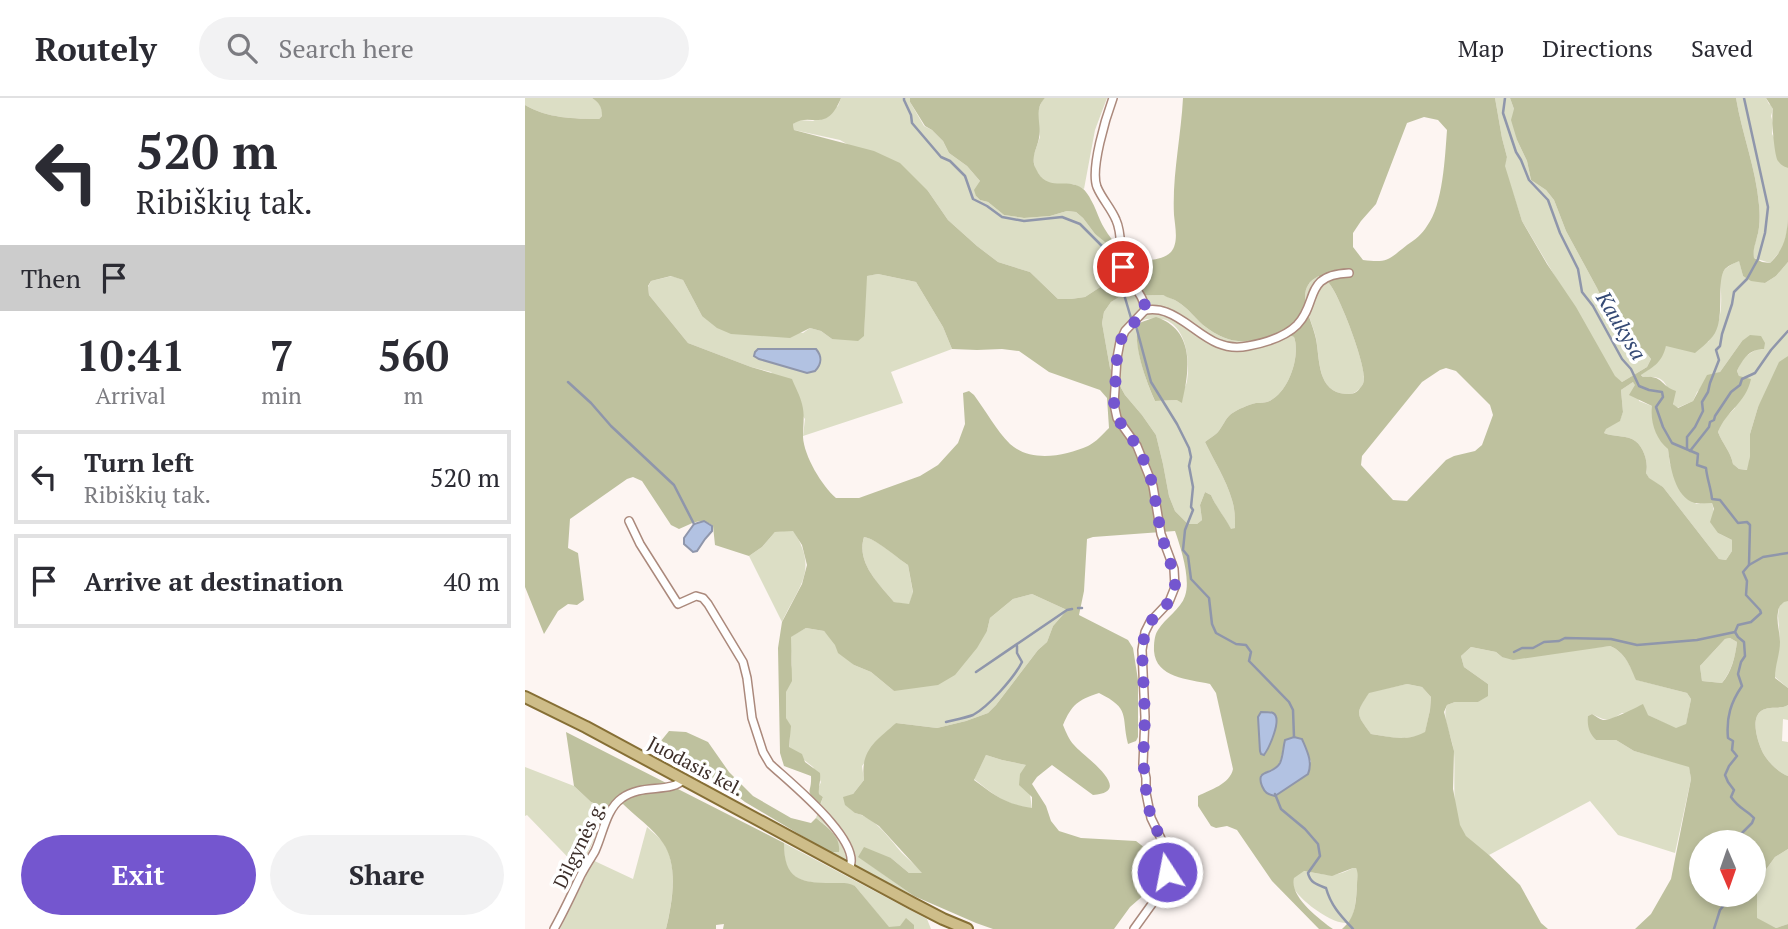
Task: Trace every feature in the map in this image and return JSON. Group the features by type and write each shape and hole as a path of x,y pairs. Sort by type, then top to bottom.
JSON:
{"main road":[{"name":"Juodasis kel.","path":"525,697 684,779 943,919 967,929"}],"street":[{"path":"1113,98 1103,132 1095,177 1102,197 1117,219 1123,267 1144,302 1145,310"},
{"path":"1134,929 1162,890 1167,872 1167,851 1151,818 1146,793 1143,764 1145,717 1142,650 1150,622 1169,602 1175,587 1174,569 1161,534 1153,486 1137,446 1117,418 1114,404 1120,342 1125,331 1145,310 1157,309 1168,312 1193,330 1220,344 1246,347 1270,340 1299,324 1316,286 1330,275 1349,272"},
{"path":"629,521 678,604 696,596 703,598 708,604 743,662 752,718 766,758 835,826 851,855 853,864 849,869"},
{"name":"Dilgynės g.","path":"554,929 615,805 632,793 644,789 673,787 684,779"}],"green space":[{"path":"525,98 592,98 600,105 602,116 599,119 590,119 551,115 525,105"},
{"path":"592,98 841,98 830,116 800,121 793,124 794,130 874,151 900,163 928,191 948,220 977,246 998,262 1030,272 1058,299 1071,299 1085,297 1108,282 1119,283 1110,246 1095,234 1076,212 1024,218 1004,215 988,202 980,200 974,190 980,181 967,166 949,153 943,141 932,130 925,126 910,98 1045,98 1039,107 1040,133 1034,157 1034,165 1040,176 1051,183 1082,188 1118,247 1130,257 1149,260 1167,255 1175,244 1174,186 1183,98 1495,98 1507,157 1505,166 1522,221 1615,376 1622,382 1647,367 1651,359 1644,350 1625,339 1610,316 1566,231 1554,200 1546,190 1531,180 1527,161 1511,120 1514,109 1510,98 1736,98 1759,205 1754,258 1770,263 1775,258 1784,242 1788,217 1788,262 1776,276 1765,283 1751,281 1743,276 1739,261 1725,269 1721,281 1720,317 1713,336 1695,353 1666,346 1657,363 1641,375 1658,379 1676,391 1673,404 1678,408 1693,401 1707,375 1720,372 1742,341 1750,335 1761,336 1765,343 1764,349 1747,356 1737,371 1739,376 1751,379 1745,394 1718,432 1733,464 1739,469 1747,470 1750,434 1758,407 1779,362 1788,356 1788,601 1781,605 1778,612 1780,642 1775,678 1788,688 1788,705 1761,711 1755,725 1763,753 1774,767 1788,776 1788,849 1775,857 1766,870 1766,830 1689,830 1689,907 1757,907 1757,918 1776,928 1788,924 1788,929 1635,929 1651,914 1671,879 1691,779 1689,767 1634,751 1616,740 1596,740 1589,729 1588,716 1592,714 1606,720 1643,704 1648,715 1676,728 1686,724 1691,699 1687,693 1636,680 1623,656 1610,646 1513,660 1496,652 1471,647 1461,656 1464,667 1488,684 1488,696 1478,702 1455,702 1447,705 1444,712 1454,751 1453,789 1460,825 1466,836 1520,885 1541,923 1548,929 1342,929 1350,920 1356,903 1358,875 1356,868 1353,868 1332,876 1304,871 1294,878 1300,899 1333,929 1319,929 1272,881 1237,830 1227,826 1211,826 1198,806 1198,796 1224,783 1233,769 1216,693 1210,684 1175,676 1161,667 1156,660 1154,646 1157,632 1180,605 1187,589 1185,564 1175,531 1087,539 1084,591 1079,615 1128,640 1133,648 1138,680 1138,737 1136,741 1128,744 1123,714 1116,704 1099,693 1086,698 1073,707 1063,725 1072,743 1103,773 1110,787 1105,792 1093,795 1052,765 1032,784 1059,831 1081,838 1136,841 1145,848 1154,869 1153,887 1130,907 1114,929 993,929 914,896 858,857 864,847 891,858 909,873 922,873 879,826 845,805 843,797 853,794 864,780 863,770 867,754 876,741 896,723 937,728 988,713 1047,642 1053,626 1067,610 1032,594 1013,599 990,618 987,631 977,648 955,675 938,685 894,691 871,672 854,665 838,653 824,631 806,628 791,637 792,681 786,692 786,718 791,726 789,747 802,754 805,762 820,773 819,794 823,797 820,805 809,791 811,776 784,766 780,753 778,648 782,622 802,584 807,565 802,545 793,531 775,532 762,547 749,556 715,545 713,526 709,523 696,522 679,529 671,525 642,481 633,477 627,479 570,519 568,548 578,553 584,600 577,605 568,604 558,611 544,634 525,587 525,105 551,115 599,119 602,116 600,105","holes":["1424,117 1438,120 1447,130 1437,206 1418,237 1391,257 1383,261 1363,260 1353,247 1353,233 1376,204 1407,123","878,274 916,282 943,327 952,349 1019,351 1049,372 1100,390 1107,398 1109,428 1094,442 1079,450 1048,456 1028,454 1010,444 969,391 963,393 965,424 958,443 938,465 920,476 859,498 836,498 820,478 804,445 803,408 792,379 688,343 649,295 648,286 651,281 671,276 683,280 702,316 717,328 731,334 790,338 810,328 821,331 832,339 858,341 864,336 867,276","1319,276 1328,282 1344,313 1363,370 1363,383 1355,393 1346,394 1330,388 1322,374 1306,305 1305,296 1311,281","1163,295 1182,304 1213,332 1232,340 1250,341 1281,332 1294,337 1294,364 1281,392 1267,402 1256,403 1231,414 1218,432 1205,442 1229,492 1234,507 1235,528 1231,529 1211,495 1205,492 1200,505 1202,520 1197,524 1188,524 1175,511 1169,496 1156,435 1125,395 1110,368 1102,323 1104,312 1111,302 1121,296","1446,368 1456,371 1490,405 1493,415 1482,445 1475,451 1446,460 1407,501 1393,500 1361,465 1362,456 1422,382","1633,382 1635,385 1629,395 1652,406 1655,430 1668,449 1678,488 1688,500 1695,503 1712,503 1714,509 1710,522 1718,533 1732,540 1732,551 1726,560 1719,559 1663,487 1649,478 1646,473 1646,459 1636,441 1604,433 1620,421 1623,412 1621,390","864,537 869,538 908,565 913,592 909,604 894,602 870,572 862,547","1730,638 1737,642 1733,664 1728,674 1722,683 1702,681 1700,666 1725,639","1407,684 1422,687 1431,697 1425,732 1405,738 1371,734 1359,714 1369,693","1302,739 1311,762 1260,776 1276,767 1283,748","986,755 1026,765 1020,774 1019,785 1032,797 1032,808 1000,798 974,780"]},
{"path":"841,98 910,98 924,126 932,130 943,141 949,153 967,166 980,181 976,196 980,200 988,202 1004,215 1024,218 1076,212 1095,234 1111,246 1119,283 1108,282 1085,297 1058,299 1030,272 998,262 977,246 948,220 928,191 840,140 794,130 793,124 799,120 813,121 838,106"},
{"path":"1045,98 1107,98 1095,130 1084,189 1073,184 1054,185 1043,180 1035,169 1033,157 1040,137 1037,113"},
{"path":"1495,98 1510,98 1514,109 1517,140 1527,161 1531,180 1546,190 1554,200 1566,231 1610,316 1625,339 1644,350 1651,359 1647,367 1622,382 1615,377 1522,221 1504,166 1507,157"},
{"path":"1736,98 1766,98 1773,109 1771,116 1775,150 1788,168 1787,232 1783,248 1770,263 1754,258 1759,205"},
{"path":"1766,98 1788,98 1788,168 1778,161 1773,135 1773,109"},
{"path":"1739,260 1743,276 1765,283 1776,276 1788,262 1788,356 1758,407 1750,434 1748,470 1739,469 1733,464 1718,432 1721,422 1735,408 1739,376 1737,371 1743,358 1757,349 1742,341 1720,372 1697,392 1693,401 1677,408 1664,382 1653,377 1643,377 1641,374 1651,368 1666,346 1708,342 1719,318 1721,275"},
{"path":"878,274 916,282 943,327 952,349 891,372 903,403 803,436 805,419 771,372 688,343 649,295 648,287 651,281 672,276 683,280 702,316 803,333 810,328 821,331 832,339 864,336 866,276"},
{"path":"1319,276 1333,289 1351,328 1360,358 1364,382 1352,393 1337,392 1330,388 1322,374 1305,296 1311,281"},
{"path":"1121,296 1169,297 1182,304 1213,332 1232,340 1250,341 1281,332 1294,337 1294,364 1281,392 1267,402 1250,405 1231,414 1218,432 1205,442 1232,500 1235,528 1231,530 1211,495 1205,492 1200,505 1202,520 1197,524 1188,524 1175,511 1169,496 1156,435 1125,395 1110,368 1102,323 1104,312 1111,302","holes":["1146,319 1168,321 1183,339 1188,373 1185,386 1177,400 1155,401 1148,384 1137,340 1139,322"]},
{"path":"1156,317 1178,331 1187,352 1187,377 1182,403 1177,400 1155,401 1144,373 1138,351 1137,331 1139,323"},
{"path":"1633,382 1636,384 1639,401 1652,406 1668,449 1670,464 1696,504 1712,502 1718,533 1732,540 1732,551 1726,560 1719,559 1663,487 1649,479 1646,459 1636,441 1604,433 1605,429 1620,420 1623,412 1621,390"},
{"path":"793,530 805,556 804,578 782,622 749,556 762,547 775,532"},
{"path":"864,537 880,544 908,565 913,593 909,605 894,602 870,572 863,556"},
{"path":"1032,594 1067,610 1053,626 1047,642 996,705 988,713 937,728 896,723 862,766 864,780 853,794 855,813 875,824 923,873 909,873 891,858 859,857 914,896 829,852 838,851 833,831 816,818 823,797 818,789 821,782 813,767 789,748 786,692 792,665 790,637 806,628 824,631 854,665 871,672 894,691 987,631 990,618 1013,599"},
{"path":"1784,601 1788,601 1788,688 1775,677 1780,640 1779,607"},
{"path":"1730,638 1737,642 1733,663 1722,683 1702,681 1700,666 1725,639"},
{"path":"1610,646 1623,656 1637,680 1687,693 1691,699 1686,725 1676,729 1648,715 1622,713 1607,720 1592,714 1588,716 1588,724 1596,740 1616,740 1634,751 1689,766 1691,779 1675,853 1618,835 1590,801 1489,855 1464,834 1455,805 1454,753 1445,717 1447,705 1455,702 1478,702 1488,684 1464,667 1461,656 1471,647 1496,652 1502,657"},
{"path":"1407,684 1422,687 1431,697 1425,733 1405,738 1371,734 1359,714 1369,692"},
{"path":"1788,705 1788,720 1783,719 1782,741 1788,742 1788,776 1774,767 1763,753 1755,725 1761,711"},
{"path":"669,731 686,732 708,742 729,772 753,796 791,818 811,823 816,818 836,837 839,852 829,852 745,802 736,795 730,784 706,776 688,760 666,760 652,752"},
{"path":"566,732 784,843 790,871 802,880 855,886 889,927 900,926 906,918 914,925 914,929 723,929 724,924 716,925 716,929 666,929 673,885 668,852 655,833 623,804 608,809 591,802 574,786"},
{"path":"986,755 1026,765 1032,809 1014,805 974,779"},
{"path":"525,767 574,786 591,802 608,809 586,857 633,879 647,827 661,840 668,851 673,873 666,929 560,929 586,876 527,815 525,816"},
{"path":"784,843 927,919 931,929 914,929 914,925 889,928 855,886 809,882 794,876 786,864"},
{"path":"1788,849 1788,924 1776,928 1757,919 1757,907 1766,907 1766,870 1775,857"},
{"path":"1353,868 1359,873 1350,922 1343,923 1325,916 1299,895 1292,882 1295,876 1303,871 1334,875"}],"water":[{"path":"758,349 816,349 820,363 815,371 807,373 759,359 754,356"},
{"path":"704,521 712,526 712,531 697,551 693,552 684,544 684,538 694,524"},
{"path":"1261,712 1273,713 1277,721 1272,740 1264,755 1260,751 1258,717"},
{"path":"1294,737 1302,739 1307,752 1310,761 1308,774 1275,796 1268,794 1262,786 1261,777 1277,767 1281,761 1285,740"}],"waterway":[{"path":"904,98 912,123 941,157 950,161 965,176 973,199 1002,217 1024,221 1062,217 1080,224 1103,247 1123,291 1131,318"},
{"name":"Kaukysa","path":"1505,98 1503,113 1516,152 1529,180 1548,200 1560,233 1578,269 1582,292 1593,306 1639,386 1662,392 1663,397 1656,407 1663,427 1672,443 1698,454 1697,465 1706,468 1712,499 1720,500 1738,523 1747,522 1750,525 1749,565 1743,572 1747,581 1746,595 1761,613 1751,622 1738,625 1735,632 1744,642 1745,656 1738,674 1742,686 1732,704 1728,723 1728,738 1733,741 1732,750 1737,756 1725,775 1734,790 1731,797 1754,818 1745,830"},
{"path":"1687,449 1687,437 1703,411 1702,402 1719,360 1716,350 1720,346 1734,292 1747,279 1758,259 1765,233 1768,207 1744,98"},
{"path":"1136,326 1151,382 1177,424 1191,457 1189,466 1193,510 1185,530 1183,550 1188,556 1191,579 1209,598 1212,624 1216,633 1236,644 1246,645 1251,652 1249,661 1289,702 1293,710 1294,737"},
{"path":"1690,451 1731,392 1740,385 1742,379 1755,373 1788,331"},
{"path":"568,382 674,485 694,524"},
{"path":"1749,565 1763,557 1788,553"},
{"path":"976,672 1072,609"},
{"path":"1514,652 1565,638 1611,639 1637,645 1697,640 1735,632"},
{"path":"946,722 973,715 1000,692 1022,662 1017,646"},
{"path":"1275,794 1281,809 1318,844 1320,856 1308,873 1309,876 1315,883 1326,888 1334,905 1353,929"},
{"name":"Kaukysa","path":"1714,929 1722,907"}],"route":[{"path":"1123,267 1144,302 1145,310 1122,335 1118,349 1114,404 1117,418 1137,446 1147,467 1161,534 1175,577 1173,596 1150,622 1142,642 1145,717 1143,764 1147,803 1167,851 1167,872"}]}
